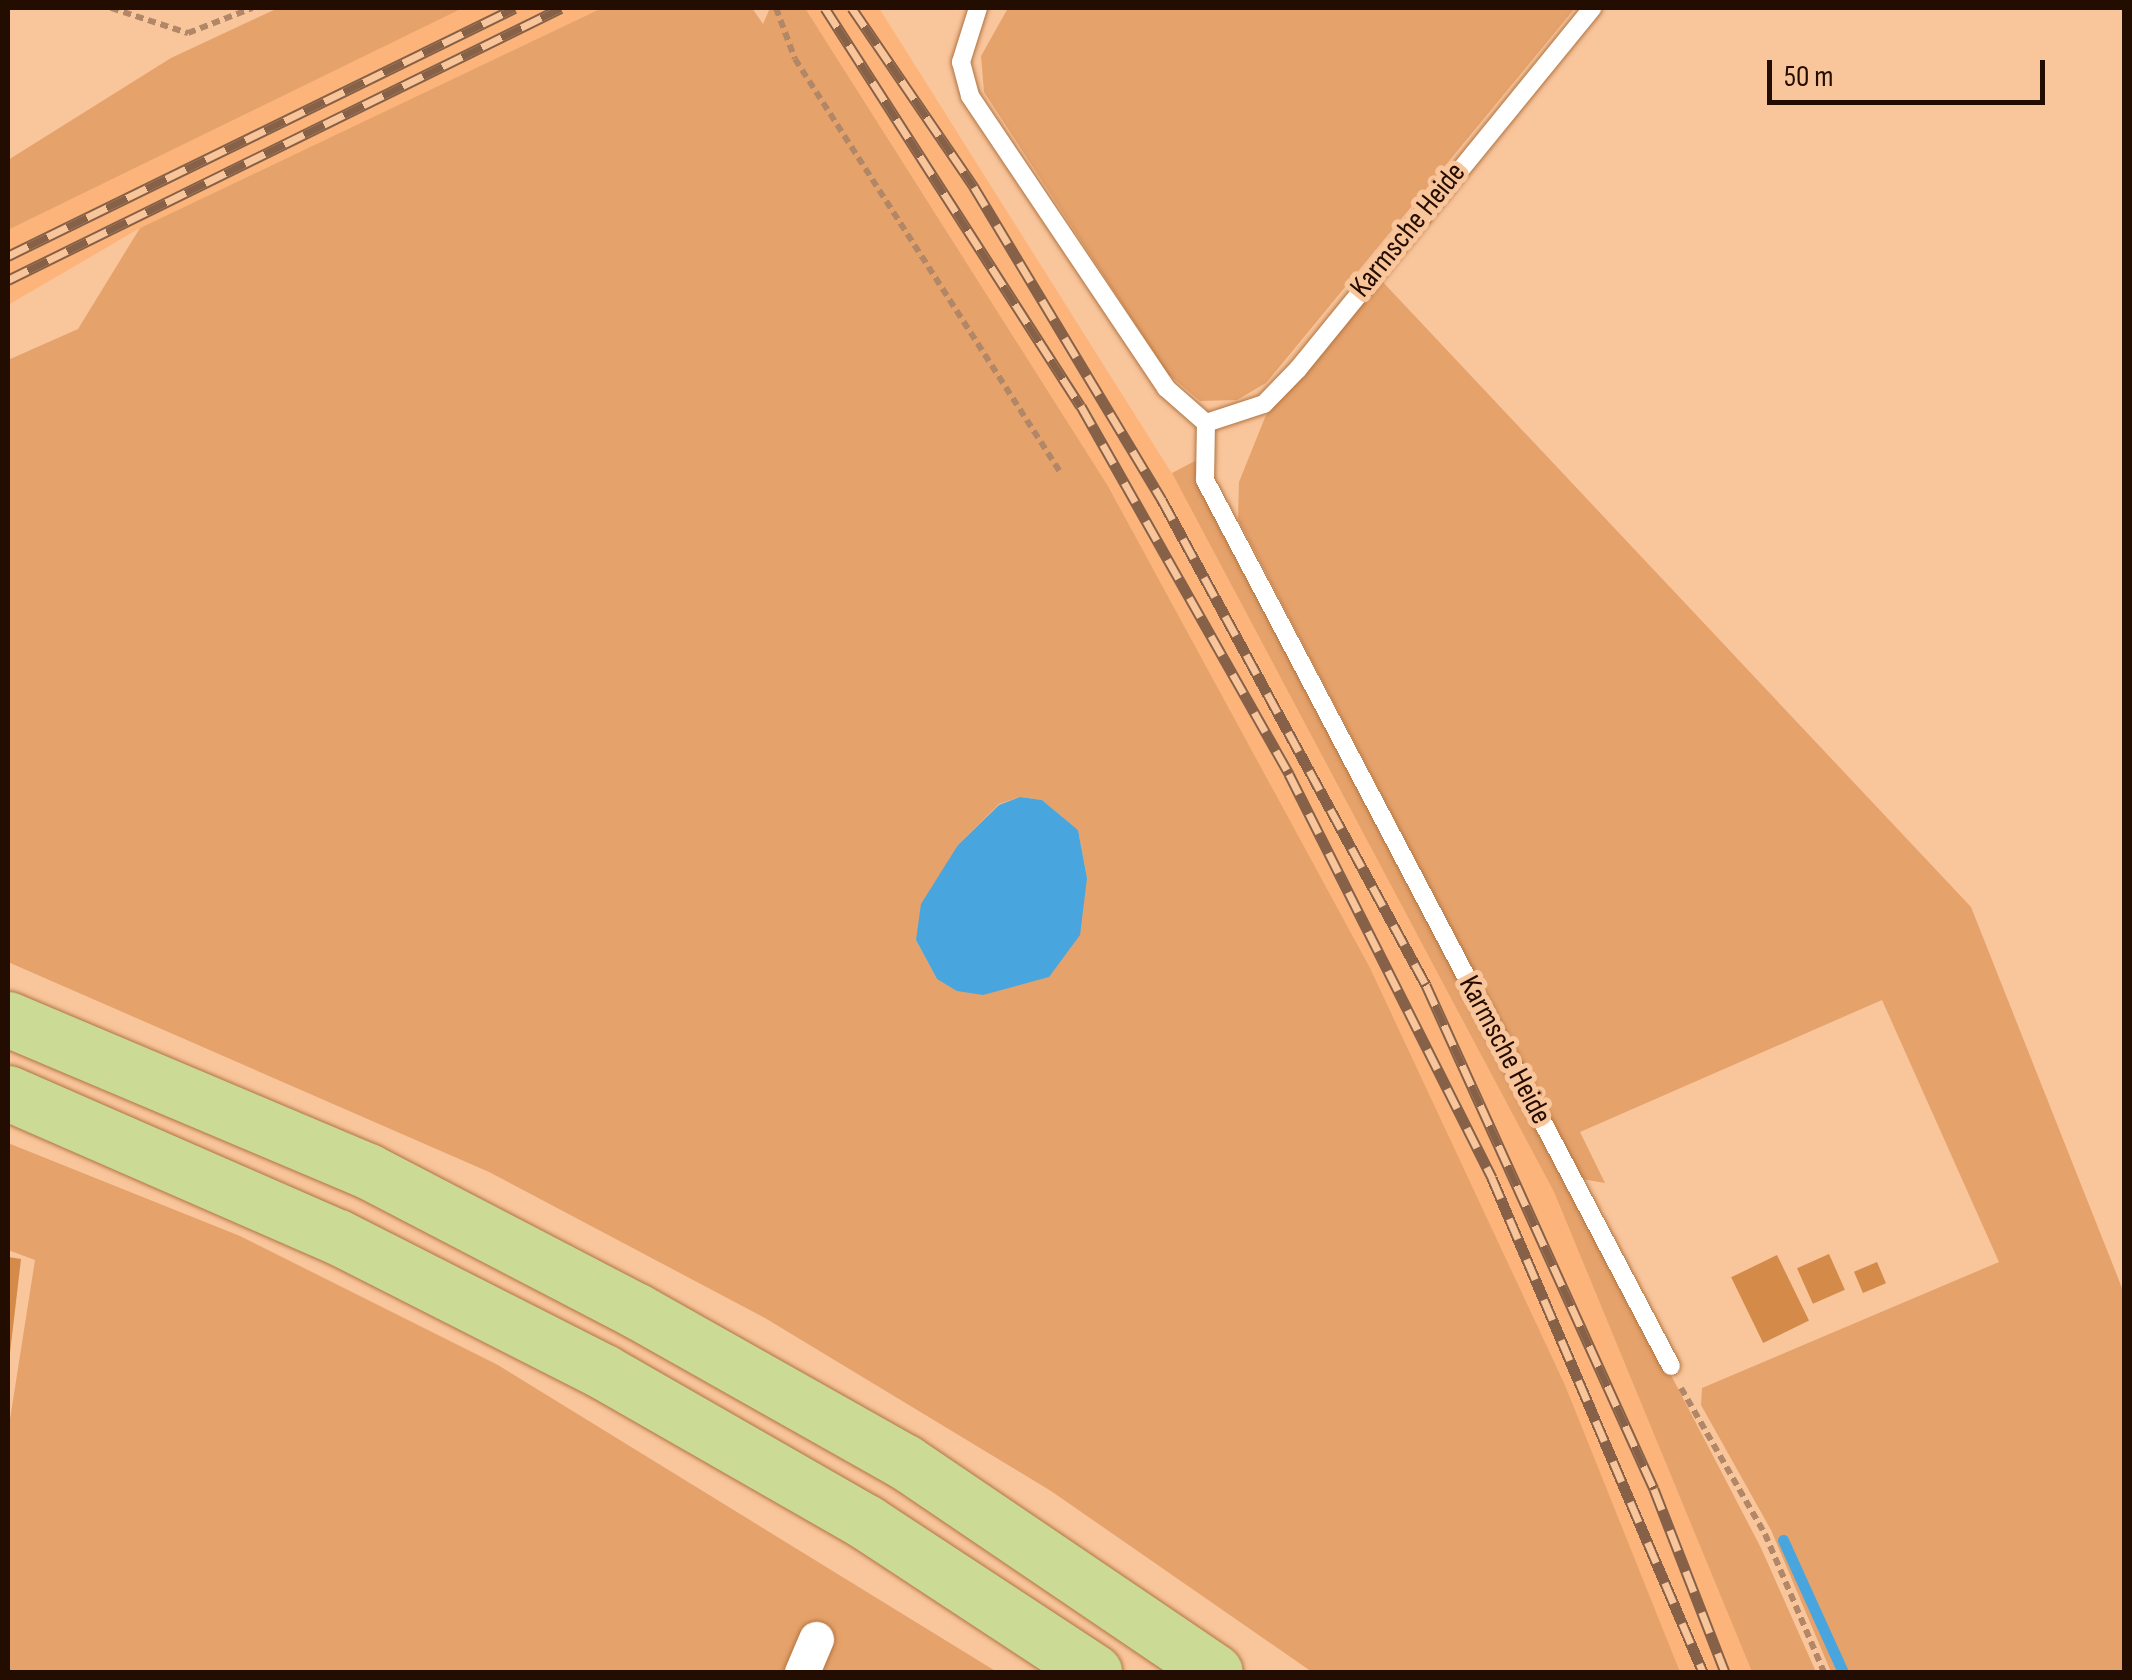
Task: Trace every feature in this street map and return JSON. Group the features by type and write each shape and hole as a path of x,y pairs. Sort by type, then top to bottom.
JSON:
{"highway":[{"path":"8,1020 368,1171 636,1311 905,1462 1215,1672"},
{"path":"8,1093 338,1237 604,1372 866,1522 1094,1672"}],"street":[{"path":"802,1672 816,1639"}],"lane":[{"path":"978,8 962,62 970,96 1166,388 1206,423"},
{"name":"Karmsche Heide","path":"1592,8 1298,369 1264,404 1206,423 1205,480 1671,1366"}],"path":[{"path":"111,8 188,33 252,8"},
{"path":"776,8 795,59 1060,471"},
{"path":"1671,1366 1765,1534 1824,1672"}],"shaded area":[{"path":"278,8 463,8 8,230 8,160 171,58"},
{"path":"463,8 602,8 140,228 8,305 8,230"},
{"path":"602,8 752,8 763,24 770,8 805,8 1108,486 1370,968 1565,1385 1680,1672 1312,1672 1051,1491 765,1318 489,1172 8,962 8,360 78,329 140,228","holes":["1020,797 1042,800 1078,830 1087,878 937,979 916,940 958,845 999,804"]},
{"path":"805,8 879,8 1186,496 1554,1192 1752,1672 1680,1672 1671,1660 1565,1385 1369,968 1108,486"},
{"path":"1008,8 1575,8 1266,383 1237,400 1200,401 1168,374 984,92 981,56"},
{"path":"1380,279 1971,907 2124,1293 2124,1672 1831,1672 1771,1530 1701,1405 1702,1388 1999,1262 1882,1000 1580,1132 1605,1183 1582,1179 1238,519 1239,482 1266,415"},
{"path":"1195,461 1761,1548 1816,1672 1752,1672 1554,1192 1172,473"},
{"path":"8,1143 240,1236 498,1365 997,1672 8,1672 8,1432 35,1260 8,1250"}],"water":[{"path":"1020,797 1042,800 1078,830 1087,878 1080,935 1049,977 983,995 957,991 937,979 916,940 921,904 958,845 999,805"}],"building":[{"path":"1829,1254 1845,1290 1813,1304 1797,1268"},
{"path":"1777,1255 1809,1321 1763,1343 1731,1277"},
{"path":"8,1257 21,1259 10,1353 8,1353"},
{"path":"1877,1262 1886,1283 1863,1293 1854,1272"}],"waterway":[{"path":"1783,1540 1843,1672"}],"railway":[{"path":"8,256 515,8"},
{"path":"8,280 561,8"},
{"path":"825,8 1081,406 1289,774 1492,1178 1703,1672"},
{"path":"852,8 974,187 1162,500 1426,985 1654,1489 1725,1672"}]}
